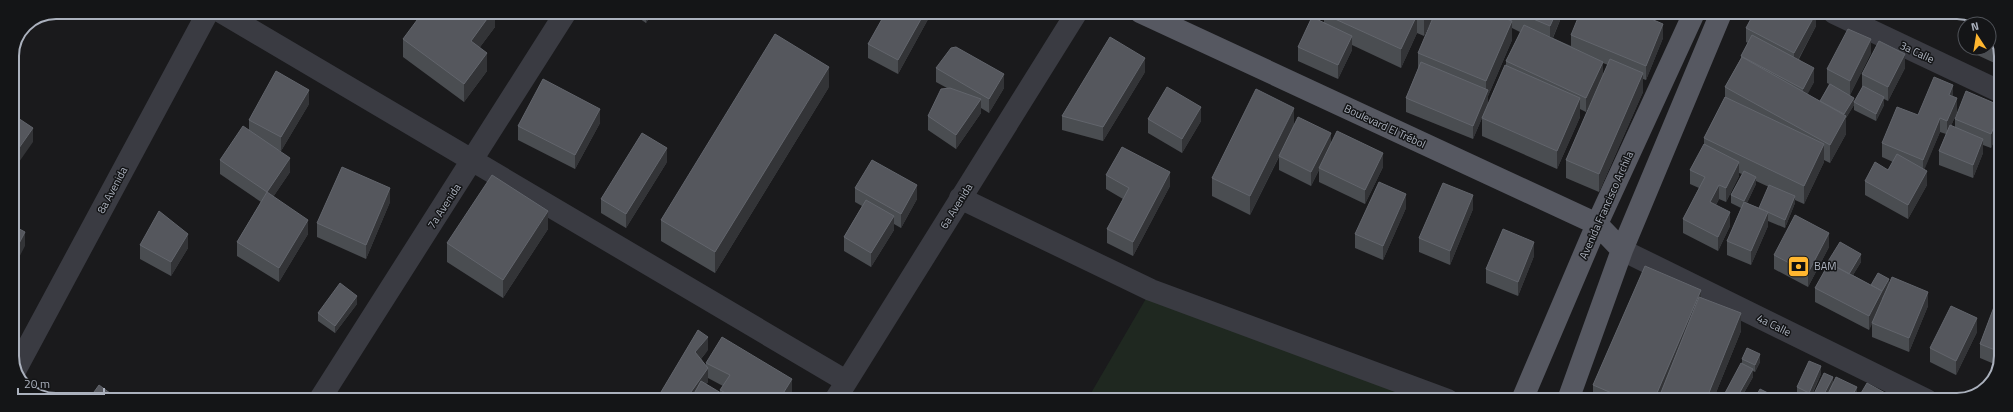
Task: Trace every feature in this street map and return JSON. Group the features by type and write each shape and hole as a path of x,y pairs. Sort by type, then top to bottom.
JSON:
{"main road":[{"name":"Boulevard El Trébol","path":"1155,19 1597,224 1622,250"},
{"name":"Avenida Francisco Archila","path":"1525,393 1597,224 1691,19"},
{"path":"1571,393 1622,250 1718,19"}],"street":[{"name":"8a Avenida","path":"20,362 204,19"},
{"path":"233,19 846,381"},
{"name":"7a Avenida","path":"324,393 473,161 562,19"},
{"name":"6a Avenida","path":"838,393 1073,19"},
{"name":"3a Calle","path":"1847,19 1994,89"},
{"path":"960,198 1151,290 1429,393"},
{"name":"4a Calle","path":"1622,250 1913,393"}],"shaded area":[{"path":"1151,290 1429,393 1091,393"}],"building":[{"path":"418,19 487,19 471,41 487,53 464,84 403,39"},
{"path":"882,19 921,19 898,60 868,44"},
{"path":"1311,19 1316,19 1352,36 1338,65 1298,47"},
{"path":"1335,19 1415,19 1401,49"},
{"path":"1432,19 1507,19 1512,21 1486,81 1418,53"},
{"path":"1533,19 1553,19 1550,26"},
{"path":"1578,19 1651,19 1663,24 1646,66 1571,35"},
{"path":"1751,19 1813,19 1794,53 1746,28"},
{"path":"1524,25 1603,62 1586,98 1506,61"},
{"path":"1848,29 1871,39 1850,81 1827,69"},
{"path":"775,34 829,67 715,252 661,220"},
{"path":"1752,35 1814,68 1803,89 1741,56"},
{"path":"1110,37 1145,58 1103,127 1062,116"},
{"path":"1879,41 1905,54 1888,87 1862,74"},
{"path":"956,47 1004,74 989,99 936,68 951,48"},
{"path":"1742,57 1846,116 1830,145 1725,87"},
{"path":"1610,59 1643,73 1599,174 1566,160"},
{"path":"1421,62 1488,90 1473,126 1406,98"},
{"path":"1505,65 1580,98 1557,151 1482,118"},
{"path":"276,71 309,90 281,137 249,120"},
{"path":"1934,77 1953,85 1949,95 1957,98 1947,121 1940,118 1923,160 1882,143 1897,107 1918,115"},
{"path":"543,79 600,109 575,155 518,126"},
{"path":"1830,84 1854,98 1844,114 1820,101"},
{"path":"1863,86 1884,97 1876,114 1854,102"},
{"path":"1167,87 1201,107 1182,139 1148,119"},
{"path":"950,88 981,99 956,135 928,116 941,89"},
{"path":"1256,89 1294,108 1250,196 1212,178"},
{"path":"1966,91 1994,103 1994,127 1991,134 1955,119"},
{"path":"1725,97 1824,144 1804,186 1704,138"},
{"path":"1298,117 1331,133 1311,172 1279,156"},
{"path":"19,119 33,128 19,148"},
{"path":"1950,125 1983,139 1973,165 1939,151"},
{"path":"243,126 290,158 267,192 220,160"},
{"path":"1337,131 1383,153 1365,190 1319,168"},
{"path":"642,133 667,148 626,214 601,199"},
{"path":"1704,144 1739,162 1726,188 1719,185 1710,202 1730,212 1718,237 1683,219 1705,177 1690,170"},
{"path":"1122,147 1170,172 1133,242 1107,229 1129,188 1106,175"},
{"path":"1897,154 1927,171 1908,205 1865,181 1875,162 1888,170"},
{"path":"872,160 917,185 901,214 855,188"},
{"path":"342,167 390,188 366,245 317,223"},
{"path":"1744,171 1756,177 1744,201 1731,195"},
{"path":"492,175 548,211 503,280 447,243"},
{"path":"1379,182 1406,194 1383,246 1355,234"},
{"path":"1443,183 1473,195 1450,251 1419,238"},
{"path":"1769,185 1795,196 1785,220 1759,208"},
{"path":"267,192 308,220 279,268 237,242"},
{"path":"866,200 894,216 871,253 844,237"},
{"path":"1744,202 1768,212 1751,251 1727,241"},
{"path":"159,211 188,234 171,262 140,245"},
{"path":"1795,215 1829,233 1808,273 1774,255"},
{"path":"19,229 25,232 19,244"},
{"path":"1503,229 1534,242 1518,282 1486,269"},
{"path":"1840,242 1861,254 1849,274 1827,263"},
{"path":"1829,263 1882,291 1869,316 1815,288"},
{"path":"1645,266 1701,290 1657,393 1612,393 1593,385"},
{"path":"1878,273 1889,279 1882,291 1871,285"},
{"path":"1892,277 1928,292 1909,338 1872,323"},
{"path":"340,283 357,296 335,326 318,313"},
{"path":"1699,297 1741,313 1709,393 1661,393"},
{"path":"1951,306 1977,318 1956,361 1930,348"},
{"path":"1994,307 1994,350 1980,344"},
{"path":"698,330 708,337 695,352 708,368 690,393 661,392"},
{"path":"722,337 792,379 783,393 726,393 720,390 730,375 706,363"},
{"path":"1747,348 1760,354 1755,365 1742,359"},
{"path":"1809,361 1821,366 1809,393 1797,387"},
{"path":"1741,363 1753,369 1739,393 1725,393"},
{"path":"1824,373 1833,377 1825,393 1814,393"},
{"path":"1836,377 1857,387 1854,393 1828,393"},
{"path":"701,381 721,393 694,393"},
{"path":"1867,383 1885,393 1861,393"},
{"path":"99,385 110,393 93,393"},
{"path":"1760,389 1768,393 1758,393"}],"place":[{"name":"BAM","path":"1799,266"}]}
